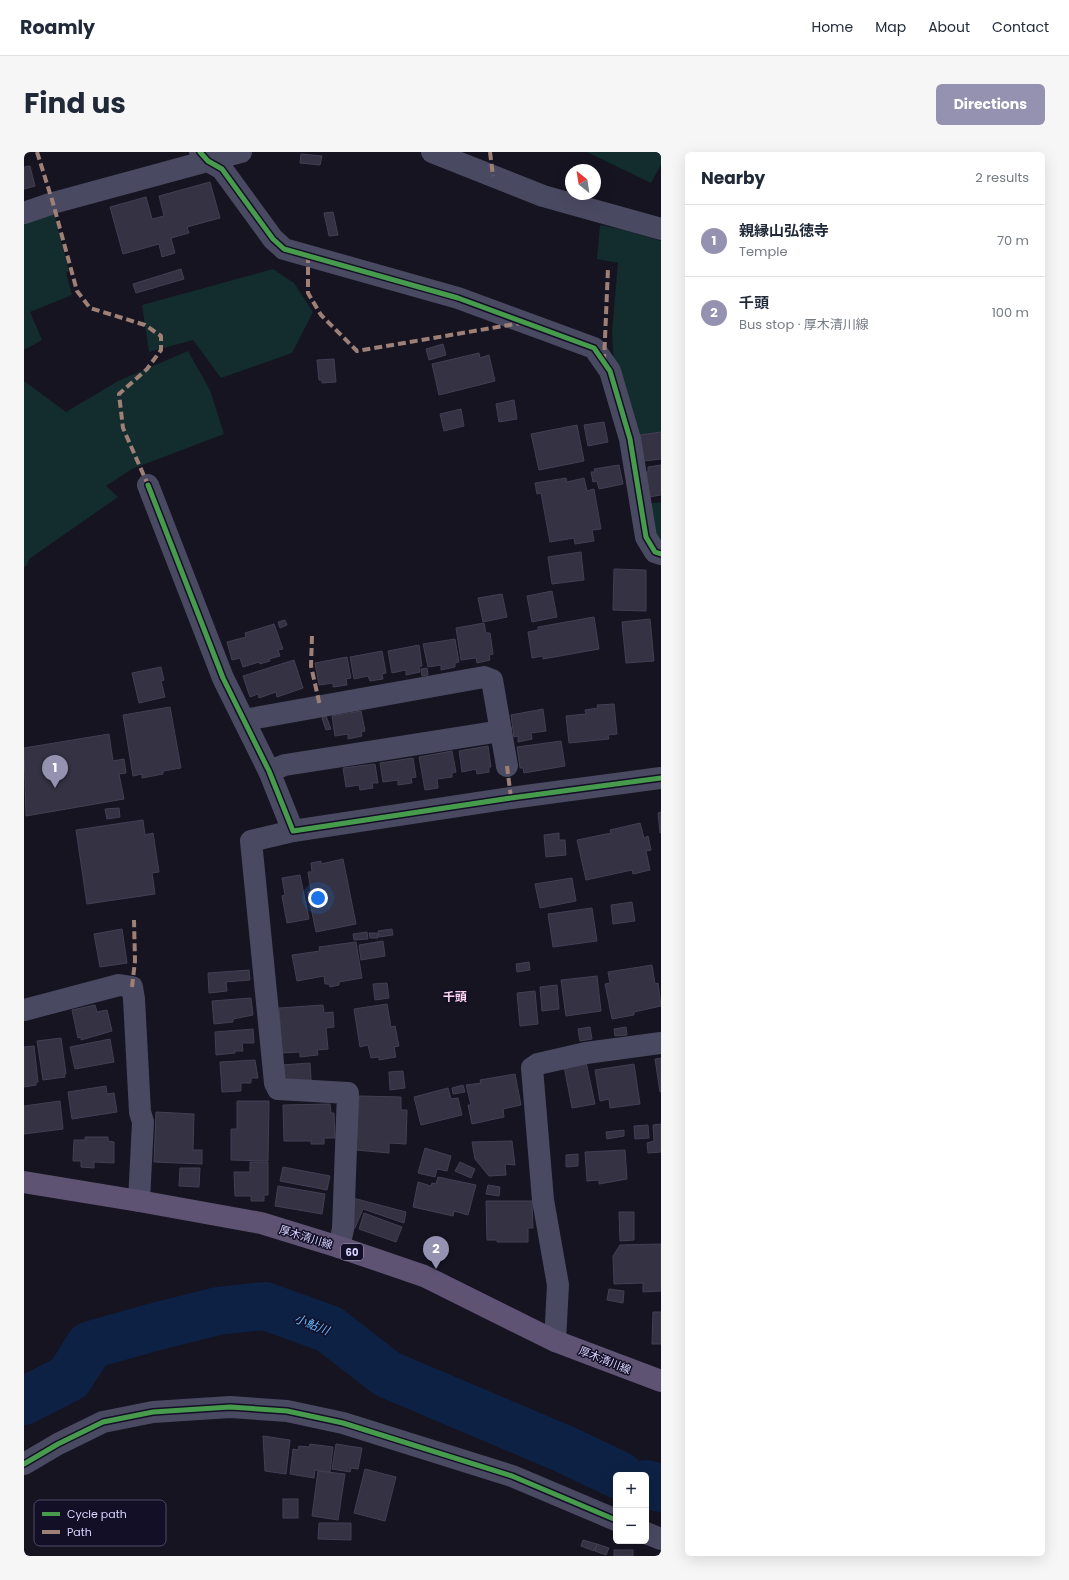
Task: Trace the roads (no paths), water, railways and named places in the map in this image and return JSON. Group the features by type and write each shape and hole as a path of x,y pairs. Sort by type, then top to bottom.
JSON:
{"main road":[{"name":"厚木清川線","path":"24,1182 139,1201 261,1224 339,1247 424,1276 555,1341 661,1381"}],"street":[{"path":"24,213 204,157 241,152"},
{"path":"432,152 543,196 661,229"},
{"path":"204,157 222,169 273,239 284,249 458,298 594,348 610,371 630,439 646,537 655,552 661,554"},
{"path":"148,485 223,678 269,770 293,831"},
{"path":"244,720 484,677 492,680 507,766"},
{"path":"269,770 285,765 501,731"},
{"path":"339,1247 343,1229 348,1093 278,1089 275,1083 251,841 293,831 503,799 661,778"},
{"path":"24,1010 119,984 132,986 140,1112 143,1122 139,1201"},
{"path":"555,1341 558,1285 542,1200 531,1124 534,1094 532,1068 538,1064 586,1053 661,1042"},
{"path":"24,1464 58,1444 103,1422 153,1412 230,1407 286,1411 343,1424 512,1476 613,1519"},
{"path":"649,1534 661,1539"}],"waterway":[{"name":"小鮎川","path":"24,1401 69,1378 90,1345 218,1311 265,1306 329,1329 387,1374 564,1449 613,1472"},
{"name":"小鮎川","path":"649,1485 661,1488"}],"place":[{"name":"親縁山弘徳寺","path":"55,788"},
{"name":"千頭","path":"436,1269"}],"district":[{"name":"千頭","path":"455,996"}]}
